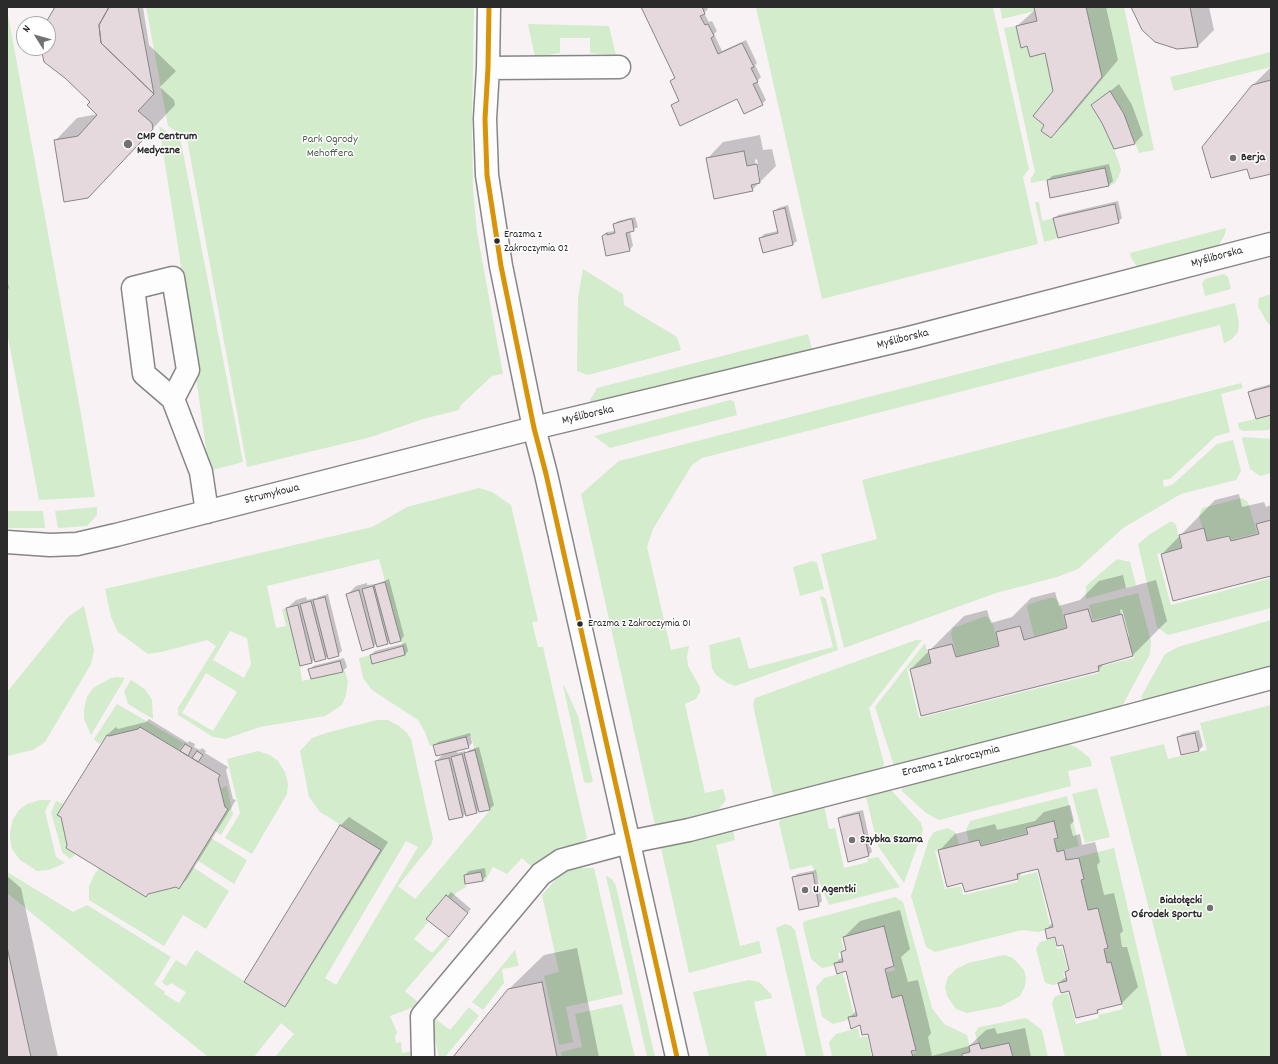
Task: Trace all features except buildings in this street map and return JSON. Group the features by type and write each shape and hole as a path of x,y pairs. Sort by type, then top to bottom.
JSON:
{"street":[{"path":"489,7 485,119 487,176 501,266 534,428 546,474 677,1057"},
{"path":"488,68 619,67"},
{"name":"Myśliborska","path":"534,428 909,338 1271,244"},
{"path":"173,399 188,370 173,278 133,288 144,374 173,399 200,472 207,512"},
{"name":"Strumykowa","path":"7,542 77,544 534,428"},
{"name":"Erazma z Zakroczymia","path":"422,1057 422,1016 541,874 562,860 629,842 689,830 1081,729 1271,678"}],"green space":[{"name":"Park Ogrody Mehoffera","path":"146,7 474,7 472,125 473,189 477,232 503,374 492,376 460,406 459,410 423,419 371,437 247,467 187,139 168,126"},
{"path":"756,7 993,7 1029,169 1023,177 1038,244 822,299"},
{"path":"1000,7 1034,7 1035,11 1002,19"},
{"path":"1086,7 1124,7 1154,150 1139,153 1124,114 1110,91 1091,106 1102,123 1121,169 1114,184 1109,186 1105,168 1031,183 1031,178 1035,172 1004,28 1016,26 1021,48 1027,46 1030,56 1045,53 1053,91 1041,131 1051,138 1102,77"},
{"path":"7,9 95,497 39,500 7,332"},
{"path":"528,24 609,26 616,55 590,53 590,38 560,38 560,53 535,57"},
{"path":"1271,52 1271,67 1174,91 1170,77"},
{"path":"159,126 181,142 243,462 209,471 179,253"},
{"path":"1035,202 1039,202 1042,221 1053,218 1058,238 1044,242"},
{"path":"1226,228 1225,234 1218,247 1138,268 1131,258 1130,253"},
{"path":"583,269 623,294 624,305 677,337 681,350 588,375 577,371 578,298"},
{"path":"1224,274 1228,277 1231,289 1205,296 1202,283 1205,279"},
{"path":"1271,294 1271,326 1258,306 1259,298"},
{"path":"1235,303 1239,323 1238,332 1232,339 1224,343 1220,325 702,458 692,465 653,529 647,547 671,650 689,646 687,657 688,666 700,687 700,692 696,699 685,704 705,793 723,789 726,800 714,815 660,828 655,825 581,494 619,461"},
{"path":"808,334 812,349 809,352 586,407 597,388"},
{"path":"1241,383 1243,388 1221,394 1230,432 1216,436 1170,479 1163,480 1164,487 1172,485 1217,444 1233,440 1241,471 1236,480 1181,494 1123,528 1078,569 1057,577 996,593 844,648 821,554 877,539 862,480"},
{"path":"730,400 734,401 737,415 610,448 594,436"},
{"path":"1271,415 1271,430 1243,431 1239,429 1238,423"},
{"path":"1243,437 1271,439 1271,473 1260,476 1250,469 1242,439"},
{"path":"479,488 492,492 511,505 538,621 532,622 538,647 543,647 587,838 579,844 559,847 545,859 536,871 522,858 507,874 493,867 484,883 481,872 464,875 466,887 457,892 451,899 446,895 427,919 429,921 414,939 432,953 447,936 450,939 405,991 419,1003 414,1007 390,1016 397,1032 395,1037 396,1043 401,1042 402,1053 417,1050 416,1057 275,1057 294,1034 281,1023 254,1057 208,1057 7,893 7,872 73,912 87,905 171,957 154,984 165,992 164,994 179,1003 186,992 171,983 167,986 162,982 176,960 186,966 196,950 285,1007 381,850 320,812 309,797 300,751 312,738 377,720 388,720 399,726 411,739 433,839 431,845 398,886 415,899 490,810 471,736 430,746 425,732 418,720 372,690 363,678 359,658 370,655 373,664 405,655 379,559 267,586 276,628 286,626 282,609 286,608 300,666 302,681 345,671 348,682 346,695 342,705 325,716 260,727 225,739 213,737 178,715 178,708 216,646 207,640 148,654 118,632 111,617 105,589 372,527 407,507","holes":["230,631 247,638 251,664 244,678 213,660","206,673 237,692 213,731 182,713","406,841 418,847 336,985 325,978"]},
{"path":"1242,498 1248,502 1257,533 1231,540 1229,535 1206,541 1199,516 1202,508"},
{"path":"97,507 97,515 87,526 58,528 55,511"},
{"path":"7,511 43,511 45,528 7,528"},
{"path":"1170,522 1173,522 1176,525 1181,548 1157,554 1171,605 1271,578 1271,608 1168,635 1157,627 1138,544 1150,534"},
{"path":"1117,559 1130,562 1136,585 1086,599 1086,586"},
{"path":"813,561 817,563 824,589 800,596 793,567"},
{"path":"1138,593 1151,641 1150,654 1120,710 895,769 875,707 925,643 930,663 907,669 919,718 1099,673 1098,667 1134,658 1123,613 1093,620 1089,605"},
{"path":"822,596 826,599 838,650 735,686 727,683 716,675 712,668 709,645 740,637 749,669 833,647 820,597"},
{"path":"1049,598 1055,598 1060,603 1066,628 1034,636 1027,607 1029,604"},
{"path":"84,606 94,651 91,664 45,742 33,750 7,756 7,692 68,617"},
{"path":"986,616 992,621 998,645 957,656 951,634 953,628"},
{"path":"1271,620 1271,672 1146,704 1141,697 1165,654 1178,647"},
{"path":"916,640 922,640 869,708 884,763 882,771 779,799 773,795 753,705 755,698"},
{"path":"111,678 125,678 91,735 84,719 84,709 87,697 93,688"},
{"path":"131,680 145,689 152,700 153,719 128,704 124,691"},
{"path":"563,685 578,716 593,782 584,782"},
{"path":"117,704 184,743 179,750 140,727 138,729 109,736 107,735 100,744 94,739"},
{"name":"Białołęcki Ośrodek Sportu","path":"1271,705 1271,1057 1187,1057 1110,757 1164,744 1168,759 1207,750 1200,723"},
{"path":"1067,743 1077,748 1090,758 1092,766 1068,771 1071,786 939,820 926,813 902,791 902,786"},
{"path":"258,751 270,755 278,761 285,772 288,784 287,794 252,854 225,838 240,813 227,759"},
{"path":"227,786 233,814 221,835 215,831 228,809 225,807 221,788"},
{"path":"886,788 892,791 921,823 923,830 904,883 878,846 865,793"},
{"path":"1097,788 1110,837 1085,843 1072,794"},
{"path":"1067,796 1079,846 1056,852 1053,841 1058,839 1053,821 1025,828 1027,833 981,845 980,840 969,842 966,830 970,821"},
{"path":"40,800 51,800 45,811 56,857 65,863 49,870 37,871 20,860 12,849 10,832 13,819 19,810 27,804"},
{"path":"56,801 64,804 57,815 61,817 67,845 66,848 76,854 70,859 62,852 51,812"},
{"path":"824,805 829,829 835,828 844,868 868,862 867,859 878,857 900,887 829,905 812,865 790,870 779,823 782,815"},
{"path":"948,828 956,833 959,845 935,851 945,889 961,886 963,895 1018,882 1017,877 1037,872 1051,929 1038,932 1022,930 935,952 926,947 911,896 929,839 934,832"},
{"path":"733,829 735,840 716,845 740,946 759,941 762,953 689,973 661,848"},
{"path":"211,838 247,860 234,884 197,860"},
{"path":"1114,848 1162,1057 1065,1057 1052,1003 1055,996 1068,993 1076,1024 1099,1018 1098,1015 1123,1009 1112,964 1107,965 1103,951 1108,949 1097,909 1087,911 1080,881 1084,880 1078,857"},
{"path":"193,867 229,891 206,929 183,915 164,946 89,900 89,886 99,868 148,894 176,887 179,889"},
{"path":"580,868 594,868 623,994 566,1007 573,1042 559,1045 544,976 559,972 542,895 558,877 568,871"},
{"path":"606,876 612,879 616,886 655,1057 647,1057"},
{"path":"895,897 903,902 932,1008 944,1024 967,1035 971,1052 960,1057 912,1057 912,1054 916,1053 901,996 891,998 885,973 895,970 884,927 841,938 844,951 838,953 841,964 822,968 811,959 804,930 803,923 805,921"},
{"path":"785,924 791,926 795,930 824,1057 806,1057 776,928"},
{"path":"1054,938 1057,949 1062,948 1068,971 1063,972 1065,982 1053,985 1045,983 1036,949 1040,942"},
{"path":"515,950 519,966 502,969 504,983 483,1010 472,1002"},
{"path":"1004,955 1013,958 1024,970 1026,978 1025,986 1020,996 1002,1006 967,1013 956,1009 947,996 945,987 948,977 956,969 968,963"},
{"path":"843,973 855,1018 833,1024 822,1017 816,987 824,978"},
{"path":"749,980 759,982 771,994 772,998 754,1002 767,1057 709,1057 693,992"},
{"path":"622,1004 635,1057 562,1057 561,1052 582,1047 575,1014"},
{"path":"469,1007 479,1016 445,1057 439,1057 432,1027 434,1018 450,1030"},
{"path":"1026,1018 1042,1030 1048,1057 1012,1057 980,1050 975,1033 979,1027"},
{"path":"858,1028 860,1038 867,1036 872,1057 832,1057 829,1042 836,1034"}],"transit line":[{"path":"489,7 485,119 487,175 501,266 534,428 546,474 677,1057"}],"place":[{"name":"CMP Centrum Medyczne","path":"128,144"},
{"name":"Berja","path":"1233,158"},
{"name":"Erazma z Zakroczymia 02","path":"497,241"},
{"name":"Erazma z Zakroczymia 01","path":"580,624"},
{"name":"Szybka Szama","path":"852,840"},
{"name":"U Agentki","path":"805,890"},
{"name":"Białołęcki Ośrodek Sportu","path":"1210,908"}]}
